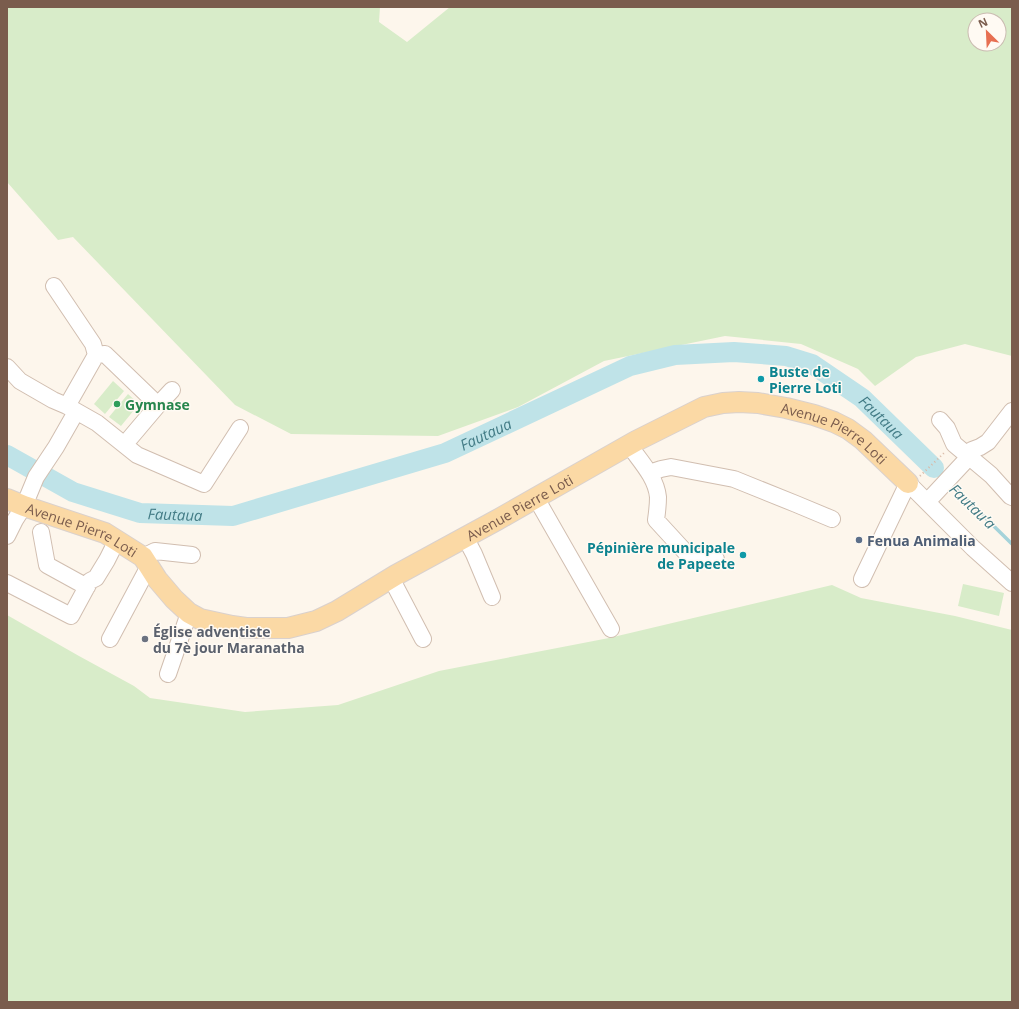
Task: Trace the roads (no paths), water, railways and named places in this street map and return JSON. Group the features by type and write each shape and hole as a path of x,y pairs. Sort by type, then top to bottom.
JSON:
{"main road":[{"name":"Avenue Pierre Loti","path":"16,503 105,533 117,540 146,562 166,591 189,613 200,619 246,628 288,628 316,621 337,611 391,578 629,445 704,407 723,403 758,403 814,415 848,428 914,479"}],"street":[{"path":"7,536 15,520 16,503 56,447 96,355 93,344 54,286"},
{"path":"96,355 105,354 158,405"},
{"path":"7,367 20,381 52,400 97,423 137,455 204,484 240,428"},
{"path":"125,444 172,390"},
{"path":"928,502 972,450 988,442 1012,411"},
{"path":"940,420 947,428 950,448 965,460 991,475 1012,497"},
{"path":"629,445 649,473 655,486 658,498 656,520 689,556 716,559"},
{"path":"649,473 661,468 671,467 734,479 832,519"},
{"path":"862,579 914,479"},
{"name":"Avenue Pierre Loti","path":"914,479 928,502 973,548 1012,583"},
{"path":"536,498 611,629"},
{"path":"41,532 47,565 87,587"},
{"path":"465,538 474,554 492,597"},
{"path":"7,583 72,616 90,581 96,578 117,540"},
{"path":"110,639 146,562 155,551 192,555"},
{"path":"391,578 423,639"},
{"path":"168,674 189,613"}],"waterway":[{"name":"Fautaua","path":"7,455 73,492 140,513 233,516 445,453 630,366 675,355 734,352 786,356 812,364 862,398 934,468"},
{"name":"Fautau’a","path":"934,468 944,477"},
{"name":"Fautau’a","path":"950,483 1012,544"}],"place":[{"name":"Buste de Pierre Loti","path":"761,379"},
{"name":"Gymnase","path":"117,404"},
{"name":"Fenua Animalia","path":"859,540"},
{"name":"Pépinière municipale de Papeete","path":"743,555"},
{"name":"Église adventiste du 7è jour Maranatha","path":"145,639"}]}
